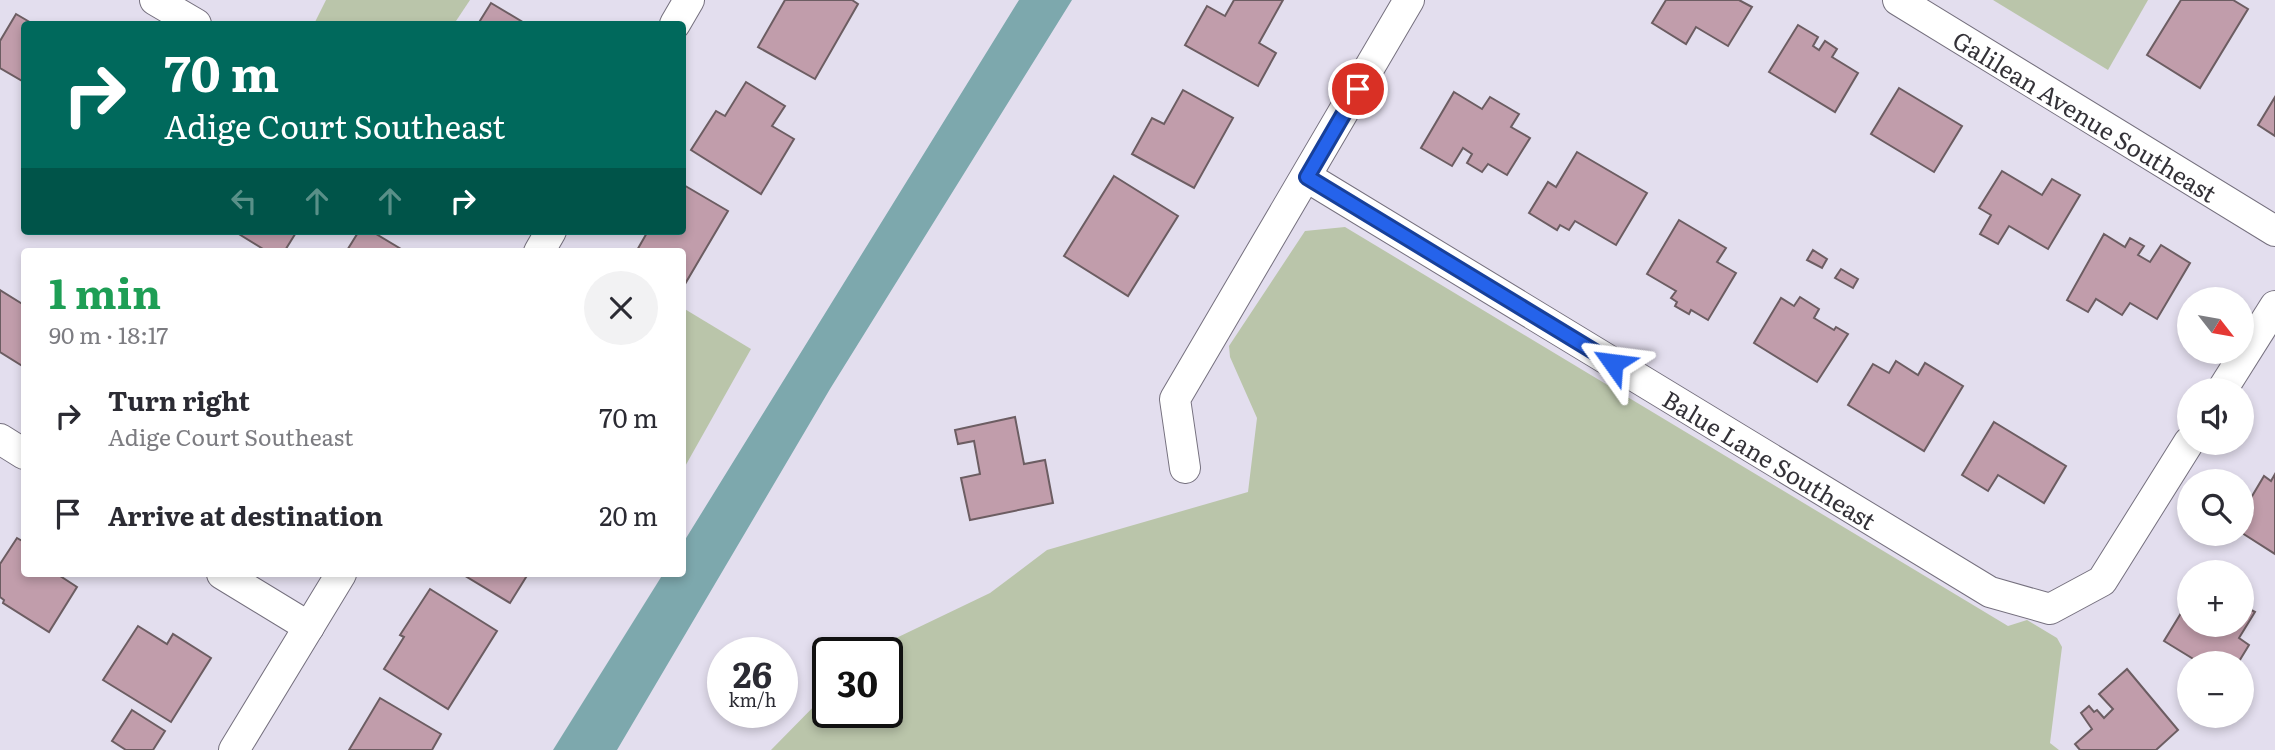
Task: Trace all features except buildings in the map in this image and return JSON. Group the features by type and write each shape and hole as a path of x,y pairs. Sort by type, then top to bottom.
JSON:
{"street":[{"path":"155,0 191,21"},
{"path":"677,21 689,0"},
{"path":"1185,468 1175,398 1409,0"},
{"name":"Galilean Avenue Southeast","path":"1898,0 2275,231"},
{"name":"Balue Lane Southeast","path":"1307,177 1990,592 2050,609 2102,581 2181,455"},
{"path":"2230,378 2275,306"},
{"path":"0,439 21,452"},
{"path":"227,577 309,627"},
{"path":"234,750 339,577"}],"shaded area":[{"path":"326,0 470,0 456,21 316,21"},
{"path":"1019,0 1072,0 830,389 617,750 553,750 661,577 686,577 686,538"},
{"path":"1993,0 2148,0 2108,70"},
{"path":"1345,227 2008,626 2027,620 2057,638 2062,647 2050,743 2059,750 771,750 793,728 798,728 798,723 812,708 812,728 903,728 903,637 898,637 990,593 1047,550 1248,492 1257,418 1230,357 1229,346 1305,231"},
{"path":"686,310 751,349 686,465"}],"route":[{"path":"1358,89 1307,177 1613,363"}]}
